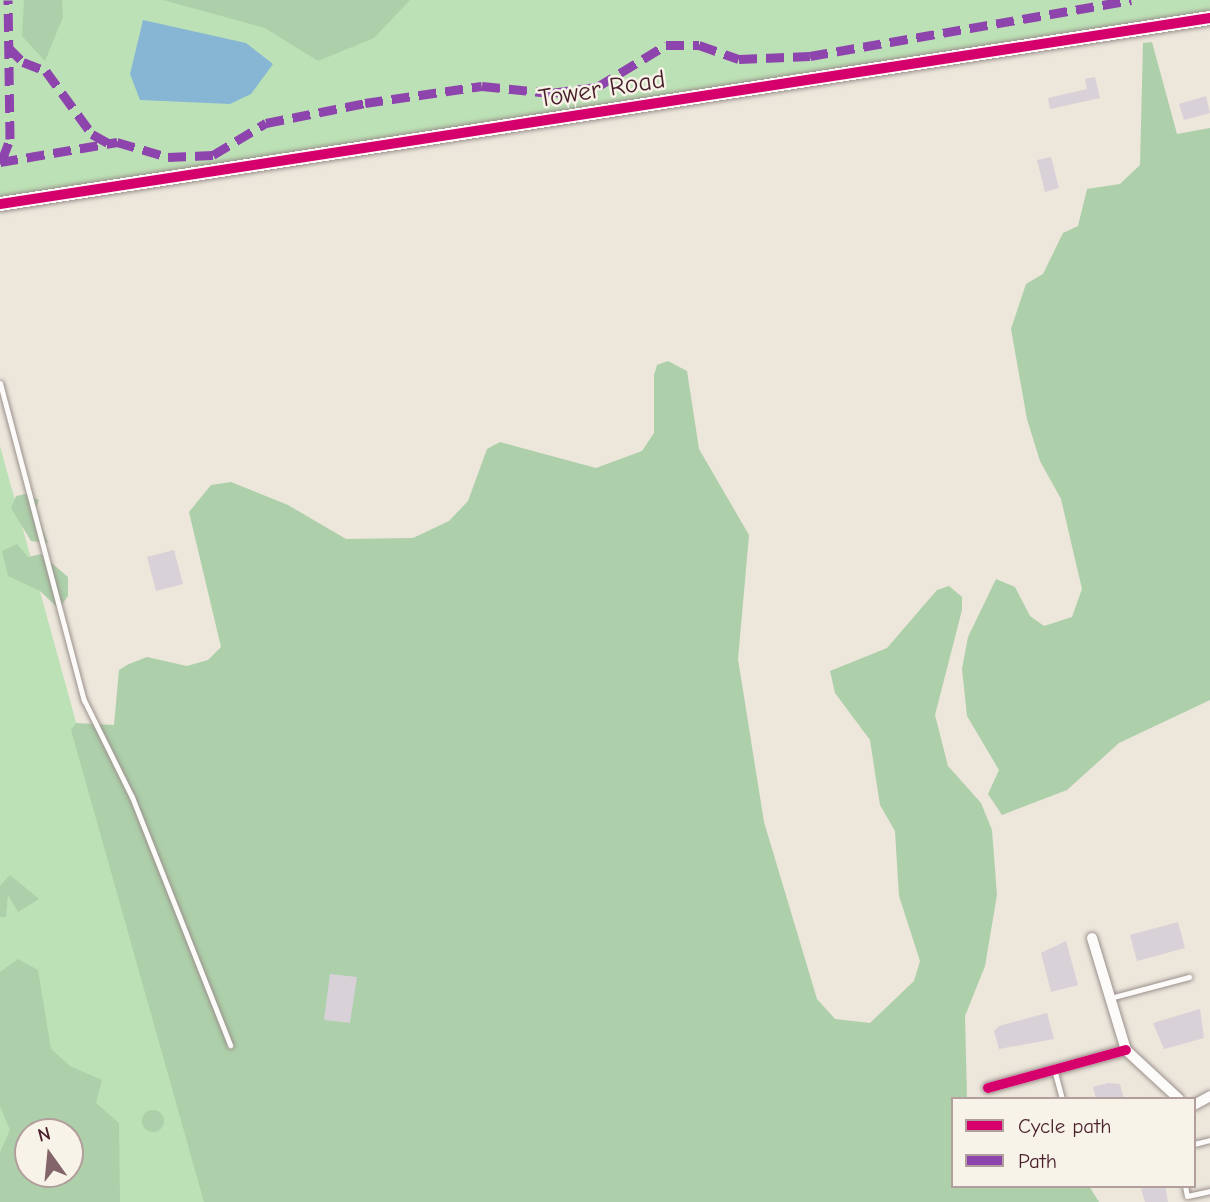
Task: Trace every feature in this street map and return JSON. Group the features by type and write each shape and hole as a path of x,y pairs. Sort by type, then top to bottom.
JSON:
{"street":[{"name":"Tower Road","path":"0,204 1210,18"},
{"path":"1092,938 1126,1050 1177,1097"},
{"path":"988,1088 1126,1050"}],"lane":[{"path":"0,383 76,679 142,822 230,1045"},
{"path":"1110,998 1189,977"},
{"path":"1054,1069 1061,1097"},
{"path":"1185,1188 1187,1196 1210,1191"}],"green space":[{"path":"0,0 1210,0 1210,18 0,204"},
{"path":"24,0 62,0 63,17 45,61 22,36"},
{"path":"163,0 410,0 374,38 318,61 265,28"},
{"path":"1152,42 1177,134 1210,128 1210,700 1119,743 1067,790 1002,815 988,794 999,770 967,716 962,669 968,637 996,579 1015,587 1030,616 1044,626 1072,617 1082,589 1061,499 1040,461 1027,419 1011,329 1026,284 1043,274 1063,233 1078,226 1087,189 1120,184 1140,165 1143,43"},
{"path":"668,361 687,371 699,449 749,535 738,659 764,822 817,999 835,1019 870,1023 914,981 920,961 899,896 895,831 880,805 870,740 835,693 830,671 887,648 937,590 949,586 962,597 962,610 935,715 948,766 981,803 992,830 997,895 985,966 965,1016 967,1097 951,1097 951,1188 1090,1188 1099,1202 204,1202 71,730 76,723 114,725 119,670 129,664 147,657 187,666 208,660 221,647 189,512 211,485 231,482 288,505 346,539 413,538 449,521 468,501 487,449 500,442 596,468 642,451 654,433 654,375 657,365"},
{"path":"0,446 208,1202 0,1202"},
{"path":"26,494 39,500 35,510 48,543 31,541 11,508 16,496"},
{"path":"17,544 28,557 41,554 68,577 68,596 59,609 40,591 8,576 2,551"},
{"path":"10,875 39,899 18,912 8,895 6,917 0,917 0,886"},
{"path":"18,959 38,970 51,1049 70,1066 102,1080 96,1103 119,1123 120,1202 0,1202 0,1152 10,1130 0,1106 0,972"},
{"path":"149,1110 157,1110 164,1117 164,1125 157,1132 149,1132 142,1125 142,1117"}],"water":[{"path":"143,20 246,43 273,64 251,94 230,104 140,100 130,74"}],"building":[{"path":"1095,77 1100,98 1050,109 1048,98 1087,89 1085,79"},
{"path":"1206,96 1210,113 1184,120 1179,104"},
{"path":"1051,157 1059,188 1045,192 1037,160"},
{"path":"174,550 183,584 156,591 147,557"},
{"path":"1178,922 1185,948 1137,961 1130,935"},
{"path":"1066,941 1078,985 1051,992 1041,953"},
{"path":"330,974 357,977 350,1023 324,1020"},
{"path":"1200,1009 1204,1038 1164,1049 1153,1023"},
{"path":"1047,1013 1054,1039 999,1049 994,1031 999,1026"},
{"path":"1108,1083 1120,1084 1123,1097 1096,1097 1093,1087"},
{"path":"1165,1188 1168,1202 1145,1202 1141,1189"}],"marked path":[{"path":"2,160 10,139 8,0"},
{"path":"0,162 117,142 168,157 213,155 266,123 365,103 482,86 551,93 597,87 666,45 699,45 739,59 810,56 1131,0"},
{"path":"8,47 23,62 46,71 92,134 108,143"}],"cycle path":[{"path":"0,204 1210,18"},
{"path":"988,1088 1126,1050"}]}
